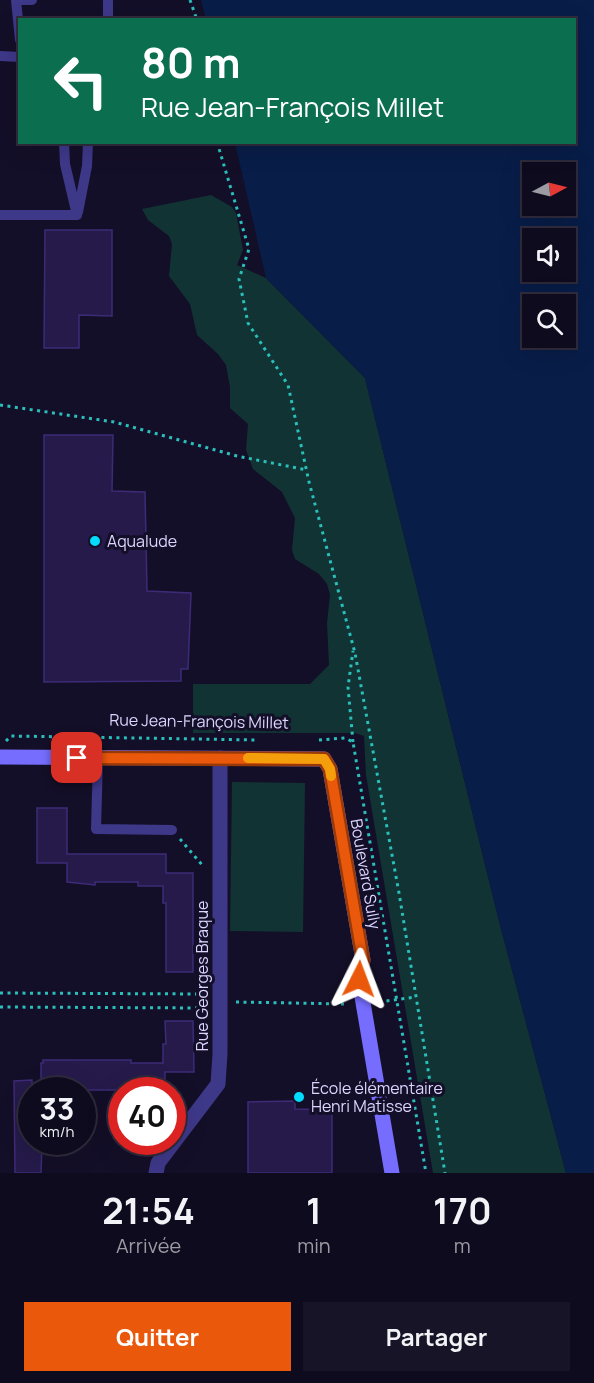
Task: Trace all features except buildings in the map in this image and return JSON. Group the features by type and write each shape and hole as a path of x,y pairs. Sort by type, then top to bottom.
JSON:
{"street":[{"path":"0,757 220,758"},
{"name":"Boulevard Sully","path":"220,758 324,759 330,769 363,960 359,979 393,1173"},
{"name":"Rue Georges Braque","path":"156,1173 158,1163 218,1084 220,758"}],"lane":[{"path":"18,20 16,0 32,0"},
{"path":"108,0 108,18"},
{"path":"0,56 18,57"},
{"path":"64,144 65,164 77,215"},
{"path":"77,215 87,166 88,144"},
{"path":"0,215 77,215"},
{"path":"98,758 96,829 172,830"}],"path":[{"path":"190,0 195,18"},
{"path":"218,144 249,249 239,279 248,323 288,385 307,470 354,650 399,893 445,1173"},
{"path":"0,405 114,422 237,456 307,470"},
{"path":"354,650 348,687 353,742 426,1173"},
{"name":"Rue Jean-François Millet","path":"0,748 10,736 261,740"},
{"path":"316,741 345,738 353,742"},
{"path":"172,830 220,885"},
{"path":"0,993 364,1004 416,997"},
{"path":"0,1007 220,1001"}],"green space":[{"path":"211,195 232,207 236,213 243,250 237,265 266,278 365,378 500,925 566,1173 433,1173 366,775 364,736 355,733 193,733 193,684 310,684 329,665 327,623 330,595 327,584 319,574 295,559 292,550 295,518 282,492 253,469 246,450 248,424 230,408 230,387 226,365 218,354 197,335 190,304 169,276 172,244 169,236 148,220 142,209"},
{"path":"232,782 305,783 303,932 230,931"}],"water":[{"path":"201,0 594,0 594,1173 566,1173 500,925 365,378 266,278 235,144 576,144 576,18 206,18"}],"slow traffic":[{"path":"248,758 324,759 331,776"}],"place":[{"name":"Aqualude","path":"95,541"},
{"name":"École élémentaire Henri Matisse","path":"299,1097"}],"route":[{"path":"77,758 324,759 330,769 363,960 359,979"}]}
